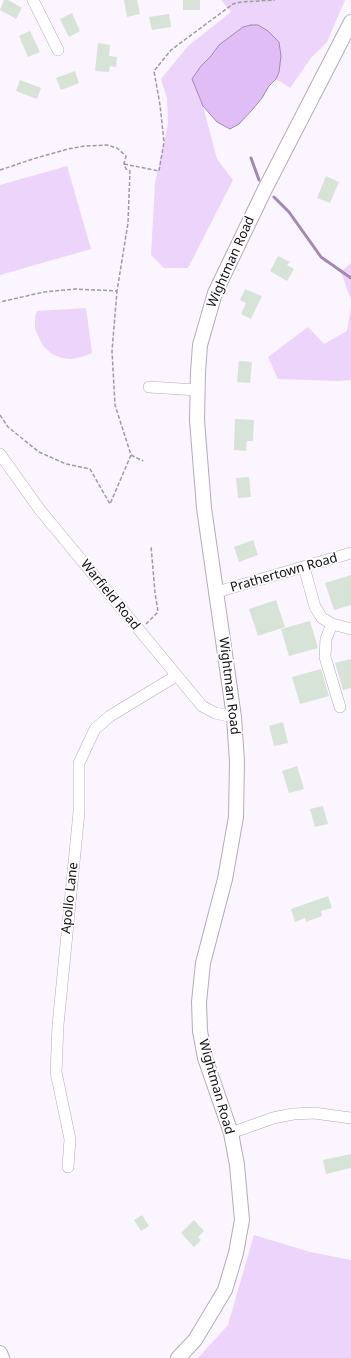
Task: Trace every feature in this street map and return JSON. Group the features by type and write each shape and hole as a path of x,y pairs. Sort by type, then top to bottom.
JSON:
{"main road":[{"name":"Wightman Road","path":"178,1358 195,1340 226,1290 236,1253 242,1220 237,1165 231,1133 205,1058 200,1031 199,1002 202,963 224,879 236,817 237,762 234,717 204,508 197,420 200,345 215,293 266,188 351,22"},
{"path":"0,1353 2,1358"}],"street":[{"path":"33,0 58,50"},
{"path":"150,387 197,390"},
{"name":"Warfield Road","path":"0,454 40,510 202,706 214,713 234,717"},
{"name":"Prathertown Road","path":"217,592 351,553"},
{"path":"304,567 315,607 322,618 332,624 351,629"},
{"path":"332,624 326,639 325,657 340,707"},
{"name":"Apollo Lane","path":"68,1167 70,1139 56,1072 58,1025 79,812 79,763 95,729 110,716 176,676"},
{"path":"231,1133 273,1118 293,1114 314,1113 351,1118"}],"path":[{"path":"124,164 159,171 164,142 154,71 171,50 233,4 275,0"},
{"path":"0,170 36,158 85,146 107,145 117,148 126,156 124,164 126,169 130,171 128,223 117,291 112,351 115,405 131,455 110,504 90,469 66,464 39,452 8,427 0,415"},
{"path":"0,302 75,289 117,291"},
{"path":"131,455 143,461"},
{"path":"140,631 158,612 151,546"}],"shaded area":[{"path":"221,0 345,0 327,42 311,58 290,88 276,79 279,72 243,27 219,45 201,66 197,92 203,106 217,159 233,180 188,268 164,268 151,255 155,183 168,124 167,99 161,79 188,46 231,12"},
{"path":"258,25 268,31 279,42 281,56 279,72 276,79 269,86 262,98 252,110 239,124 230,129 217,122 203,106 192,79 219,45 243,27"},
{"path":"67,166 91,249 0,275 0,185"},
{"path":"351,263 351,300 341,272"},
{"path":"86,308 92,353 71,359 62,358 52,354 43,346 35,329 35,317 37,311"},
{"path":"351,308 351,380 278,379 268,357 308,327 324,344 347,331"},
{"path":"254,1235 310,1252 351,1260 351,1358 198,1358 228,1325"}],"building":[{"path":"4,0 8,0 22,8 16,19 0,10"},
{"path":"124,0 137,0 140,14 127,17"},
{"path":"183,0 200,0 200,10 183,10"},
{"path":"72,13 80,31 69,37 60,19"},
{"path":"169,14 171,27 152,30 149,17"},
{"path":"30,31 40,52 28,57 19,36"},
{"path":"98,43 110,45 109,56 117,57 116,67 110,66 109,72 95,71"},
{"path":"75,71 79,83 61,90 56,78"},
{"path":"20,80 41,88 37,99 16,91"},
{"path":"326,176 339,182 330,203 317,198"},
{"path":"278,256 290,262 287,265 294,269 287,281 270,271"},
{"path":"245,289 262,296 251,319 241,314 246,303 240,300"},
{"path":"239,361 252,362 250,383 237,382"},
{"path":"235,419 254,420 253,441 247,441 246,451 234,450"},
{"path":"249,477 251,497 238,498 236,478"},
{"path":"253,540 258,555 239,562 234,547"},
{"path":"351,575 351,605 334,610 325,583"},
{"path":"276,600 285,627 258,636 249,609"},
{"path":"310,621 318,648 289,656 281,629"},
{"path":"351,659 351,688 343,690 335,663"},
{"path":"321,669 329,696 300,704 292,677"},
{"path":"283,722 288,743 274,746 269,726"},
{"path":"297,766 304,789 289,793 282,771"},
{"path":"323,806 328,824 315,827 310,809"},
{"path":"328,896 332,908 321,911 322,916 306,922 305,918 295,922 291,909"},
{"path":"351,1154 351,1168 326,1174 323,1160"},
{"path":"142,1215 149,1226 141,1231 134,1220"},
{"path":"194,1220 204,1231 198,1237 201,1240 194,1247 181,1233"}],"waterway":[{"path":"251,158 259,180"},
{"path":"274,197 289,212 321,257 351,278"}]}
